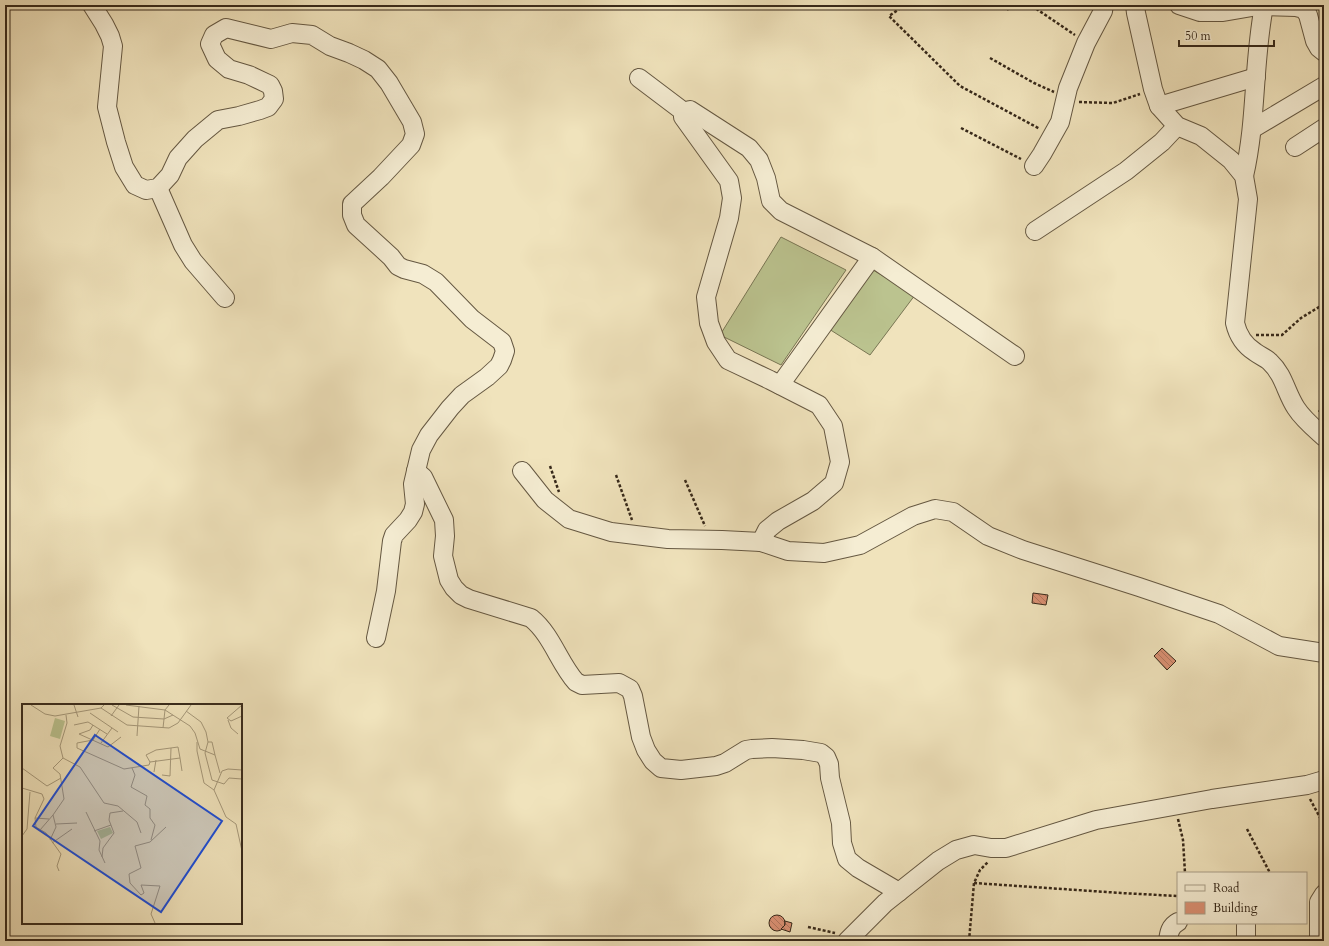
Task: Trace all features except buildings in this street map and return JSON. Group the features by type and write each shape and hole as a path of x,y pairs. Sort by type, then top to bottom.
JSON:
{"street":[{"path":"92,5 104,24 113,46 107,107 124,167 135,185 146,190 158,188 170,175 178,158 195,139 218,120 260,110 268,107 274,99 273,91 270,85 249,75 229,69 217,59 210,44 214,35 226,28 242,31 259,38 271,39 292,33 312,35 330,46 354,55 378,69 389,83 412,122 415,134 411,145 381,177 352,204 351,209 353,219 356,225 401,268 423,274 436,282 472,319 502,342 505,351 499,366 487,377 462,395 450,408 421,450 413,484 415,504 413,512 408,520 394,535 392,541 386,591 376,638"},
{"path":"1034,166 1060,122 1068,88 1086,43 1103,11 1104,5"},
{"path":"1135,5 1156,98 1177,126 1201,136 1231,160 1244,176"},
{"path":"1179,5 1200,12 1223,12 1264,6 1296,6 1304,9 1308,15 1318,48 1324,52"},
{"path":"1264,6 1260,31 1249,156 1244,176 1248,199 1235,322 1237,333 1241,340 1253,351 1269,361 1280,373 1296,407 1304,418 1324,436"},
{"path":"1156,98 1256,77"},
{"path":"639,78 684,112"},
{"path":"1252,129 1324,86"},
{"path":"684,112 690,110 749,148 759,160 766,178 771,201 781,212 872,257 1015,356"},
{"path":"684,112 683,117 730,182 732,198 729,218 706,297 709,323 716,342 728,360 819,405 833,426 840,462 834,483 813,501 778,521 767,530 761,542"},
{"path":"1034,231 1126,171 1162,142 1177,126"},
{"path":"1295,147 1324,128"},
{"path":"158,188 183,245 193,261 225,298"},
{"path":"780,385 872,257"},
{"path":"416,471 423,477 444,520 445,536 443,556 449,580 461,595 469,599 531,618 544,632 576,682 582,685 619,683 630,689 633,696 641,737 646,750 653,761 661,768 681,770 716,766 725,763 746,750 752,749 772,748 821,753 826,757 829,764 830,778 841,823 842,843 847,859 858,868 899,892"},
{"path":"522,471 545,500 569,519 611,532 668,539 710,539 761,542 788,551 824,553 860,545 913,516 935,509 954,512 988,536 1219,614 1279,646 1324,653"},
{"path":"849,939 885,903 938,861 956,850 974,845 991,848 1006,848 1096,820 1324,780"},
{"path":"1318,900 1319,941"},
{"path":"1168,941 1169,931 1177,922"},
{"path":"1246,924 1246,941"}],"path":[{"path":"905,5 889,16 960,86 1053,136"},
{"path":"1007,10 1011,5"},
{"path":"1032,6 1086,43"},
{"path":"990,58 1034,83 1079,102 1113,103 1156,98"},
{"path":"961,128 1034,166"},
{"path":"1241,340 1251,335 1282,335 1301,318 1324,304"},
{"path":"616,475 638,536"},
{"path":"685,480 710,539"},
{"path":"1309,796 1324,825"},
{"path":"1177,817 1182,840 1185,872"},
{"path":"1247,829 1269,872"},
{"path":"969,941 974,883 980,870 1006,848"},
{"path":"974,883 1177,896"},
{"path":"808,927 849,939"}],"green space":[{"path":"781,237 846,270 781,365 720,335"},
{"path":"873,270 915,295 870,355 829,329"}]}
